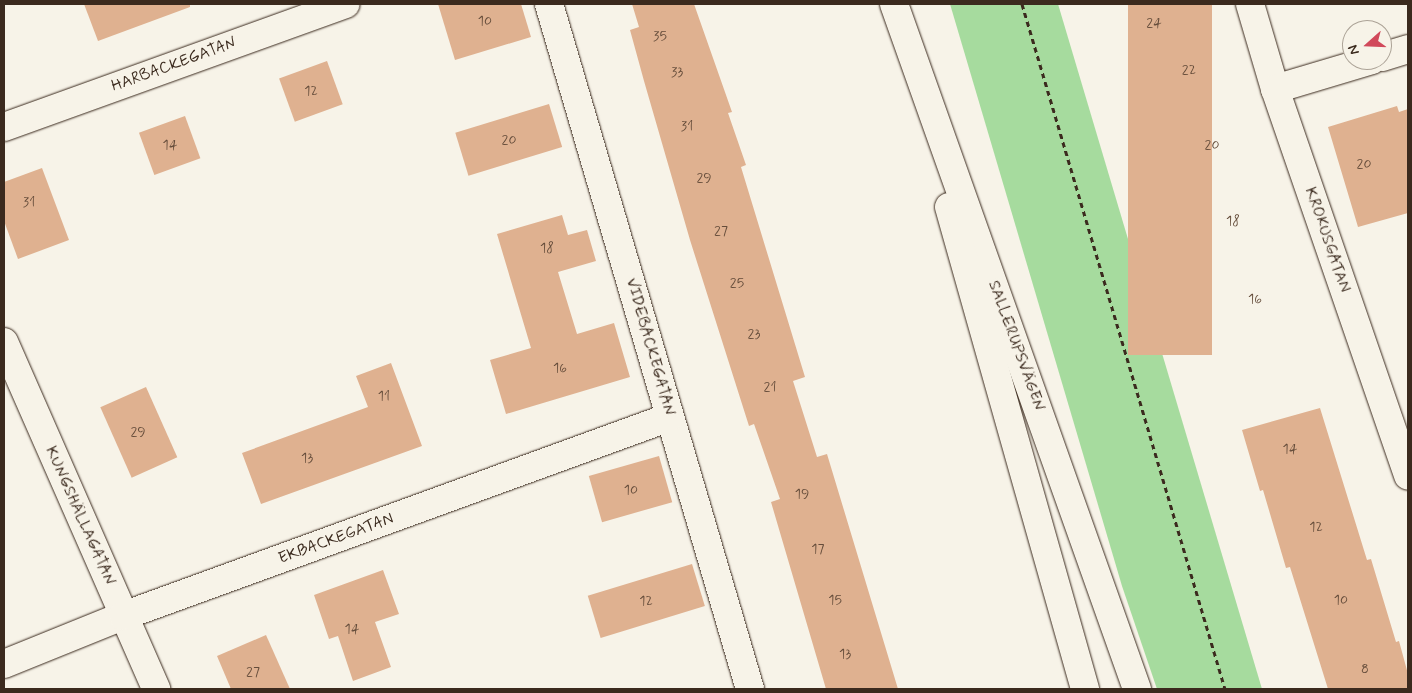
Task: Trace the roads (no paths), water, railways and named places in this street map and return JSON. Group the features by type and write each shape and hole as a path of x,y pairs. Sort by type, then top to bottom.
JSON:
{"street":[{"name":"HARBACKEGATAN","path":"4,127 345,4"},
{"name":"VIDEBACKEGATAN","path":"549,4 750,689"},
{"name":"SALLERUPSVÄGEN","path":"892,4 1086,689"},
{"name":"SALLERUPSVÄGEN","path":"892,4 1138,689"},
{"name":"KROKUSGATAN","path":"1250,4 1275,89 1408,476"},
{"path":"1392,54 1408,49"},
{"path":"1275,89 1342,69"},
{"name":"KUNGSHÄLLAGATAN","path":"4,342 156,689"},
{"name":"EKBACKEGATAN","path":"4,664 124,616 670,417"}]}
